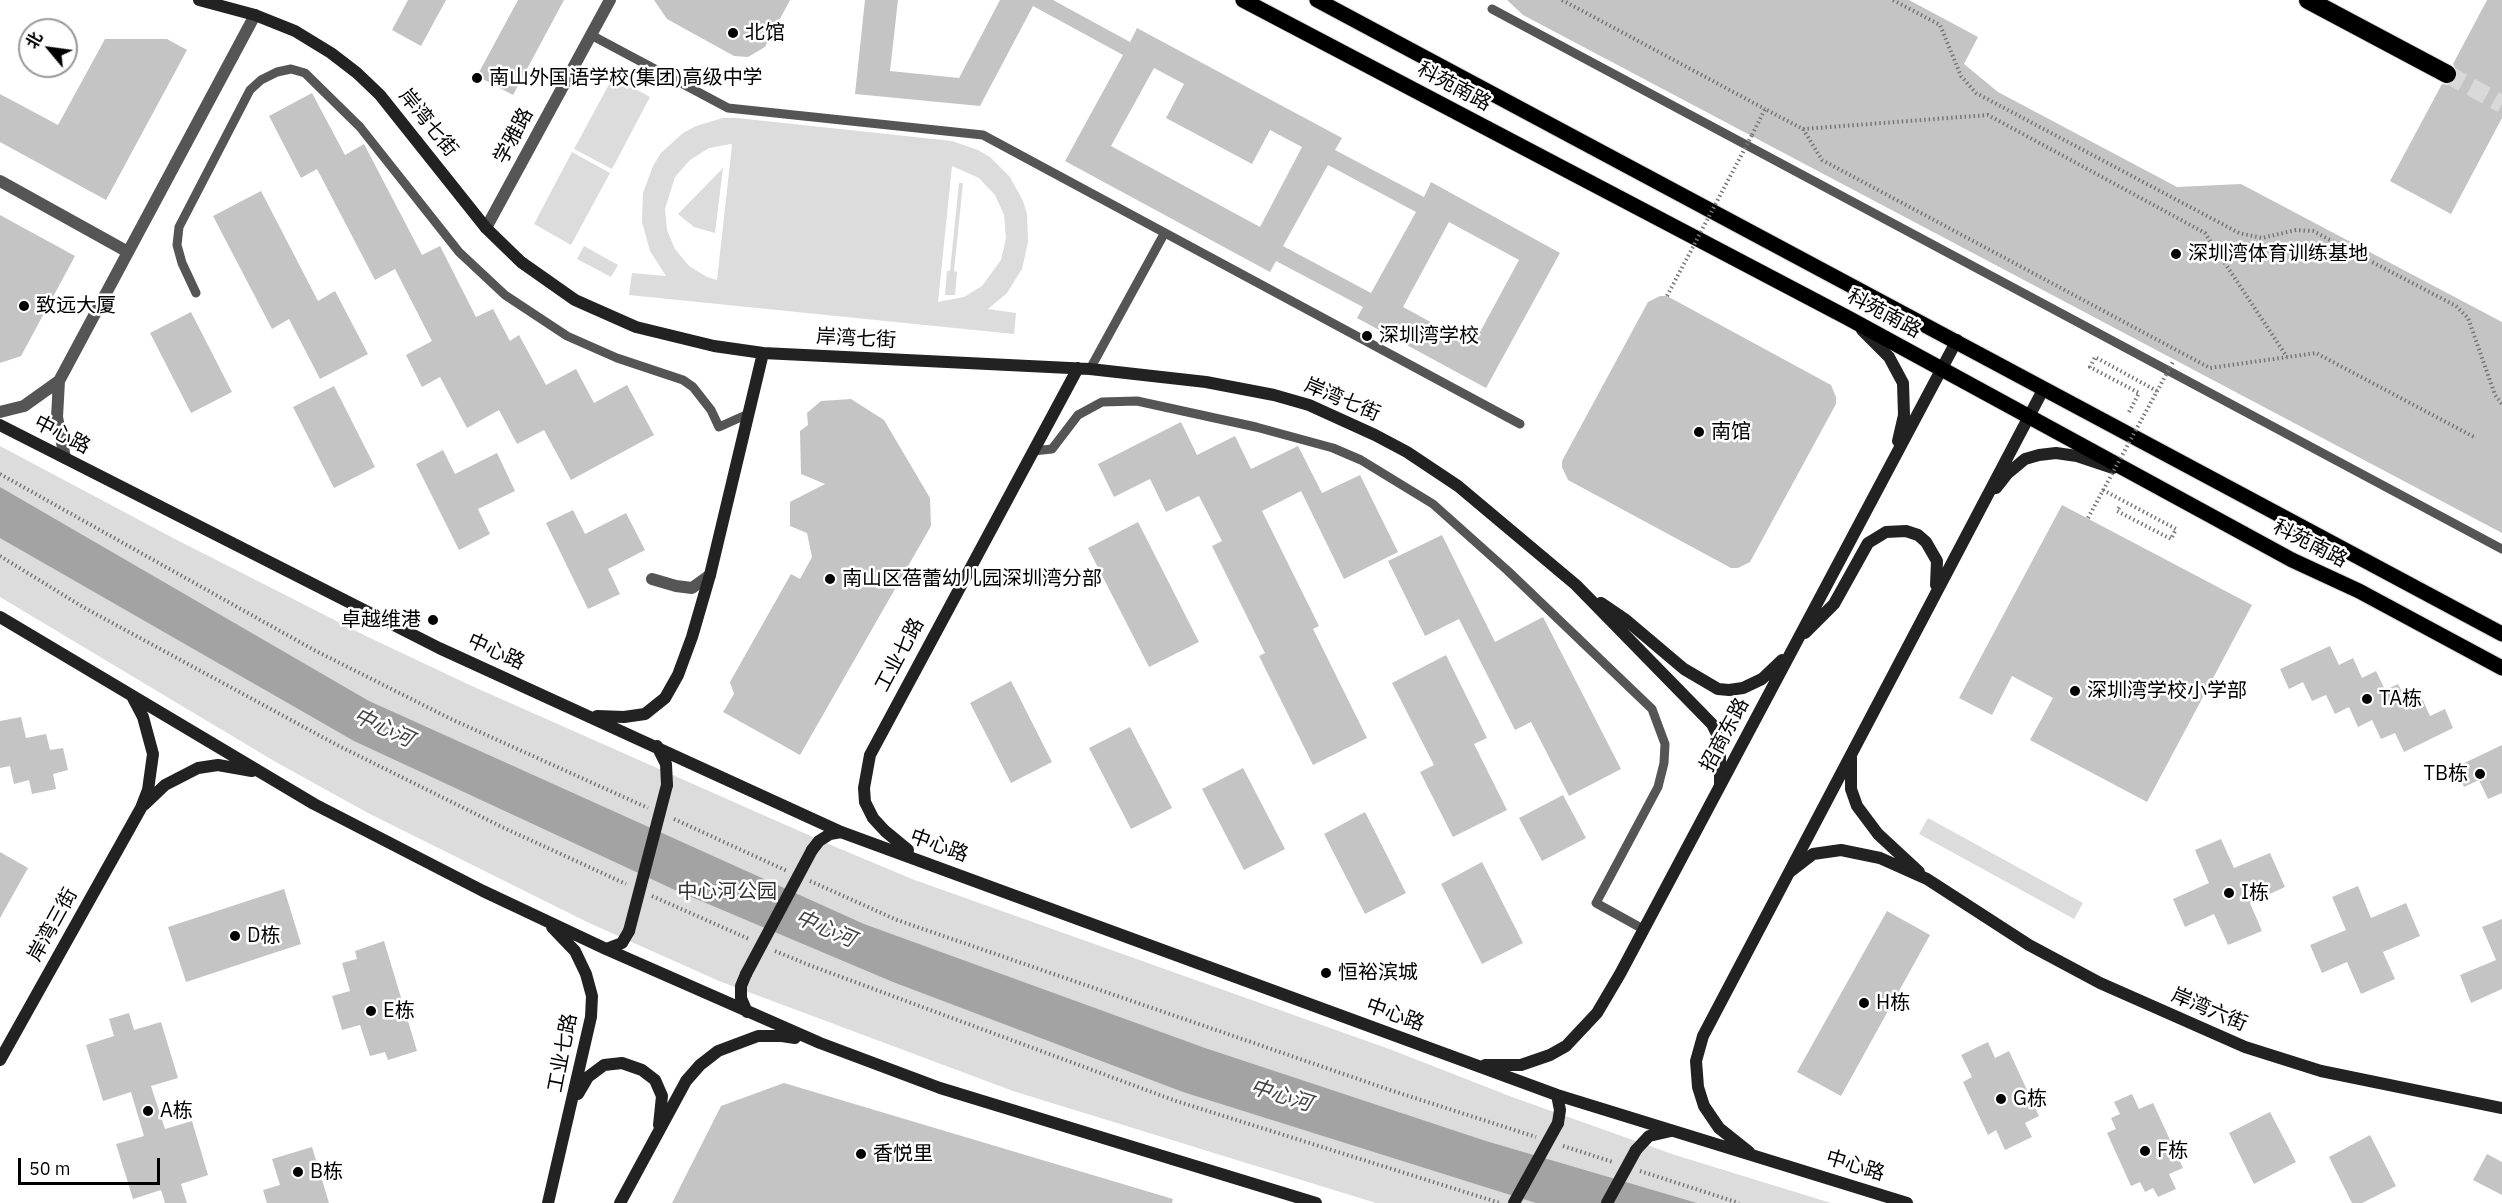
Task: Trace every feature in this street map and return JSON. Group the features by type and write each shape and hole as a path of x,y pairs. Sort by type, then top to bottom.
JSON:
{"highway":[{"path":"2308,0 2447,74"}],"main road":[{"name":"科苑南路","path":"1243,0 1848,318 2292,560 2359,591 2502,668"},
{"name":"科苑南路","path":"1317,0 1957,340 2502,634"}],"street":[{"name":"岸湾七街","path":"199,0 255,15 295,31 331,52 357,73 407,127 486,228 521,262 575,300 604,314 665,335 763,353 1084,368 1163,376 1241,388 1309,405 1337,416 1407,452 1458,486 1576,585"},
{"name":"学雅路","path":"486,228 610,0"},
{"path":"64,458 57,417 59,381 255,15"},
{"path":"0,181 128,252"},
{"path":"1848,318 1889,357 1903,383 1904,416 1893,460"},
{"name":"招商东路","path":"1463,1061 1497,1066 1521,1065 1550,1055 1566,1046 1597,1012 1957,340"},
{"path":"590,716 624,717 645,714 664,698 678,675 692,638 710,575 763,353"},
{"name":"工业七路","path":"919,858 885,831 873,818 865,802 865,772 878,736 1033,451 1084,368"},
{"path":"0,412 24,406 59,381"},
{"path":"1755,1157 1719,1128 1704,1106 1698,1087 1696,1061 1703,1036 1713,1012 2044,388"},
{"name":"中心路","path":"0,424 439,648 842,832 919,858 1557,1095 1906,1203"},
{"path":"1976,513 2007,474 2025,459 2039,455 2056,453 2077,456 2132,474"},
{"path":"1576,585 1626,620 1683,669 1718,689 1729,690 1743,688 1762,679 1778,665 1834,604 1868,543 1886,532 1906,531 1918,535 1926,542 1937,561 1935,591"},
{"path":"652,579 692,588 710,575"},
{"path":"1576,585 1712,724 1720,740 1720,785"},
{"path":"0,617 324,810 547,921 747,1012 820,1043 996,1106 1316,1203"},
{"path":"131,695 143,717 153,754 148,790 141,808"},
{"path":"606,949 622,943 629,931 667,785 666,764 657,746"},
{"path":"1851,754 1851,789 1857,806 1878,834 1927,879"},
{"path":"141,808 165,785 198,768 218,765 261,773"},
{"name":"岸湾三街","path":"0,1060 141,808"},
{"path":"747,1012 741,998 741,986 746,974 812,850 819,841 830,834 842,832"},
{"path":"1786,875 1813,854 1841,850 1880,858 1927,879"},
{"name":"岸湾六街","path":"1927,879 2029,945 2100,983 2245,1047 2321,1071 2502,1108"},
{"name":"工业七路","path":"547,921 575,951 586,974 592,996 591,1017 573,1103 548,1203"},
{"path":"620,1203 686,1082 700,1065 718,1051 758,1036 782,1036 820,1043"},
{"path":"573,1103 588,1077 604,1065 622,1063 642,1070 655,1080 662,1096 659,1129"},
{"path":"1514,1203 1558,1123 1560,1110 1557,1095"},
{"path":"1607,1203 1636,1150 1649,1136 1672,1131"}],"lane":[{"path":"1492,9 2502,549"},
{"path":"591,36 728,108 983,135 1520,424"},
{"path":"196,293 182,263 177,245 179,227 250,90 261,80 277,72 291,69 305,73 360,127 459,252 505,295 567,336 617,358 683,380 693,387 711,410 719,427 748,414"},
{"path":"1084,368 1164,234"},
{"path":"1033,451 1052,449 1078,415 1102,402 1137,401 1256,427 1333,448 1360,460 1433,504 1508,571 1652,709 1665,744 1664,763 1658,787 1596,903 1643,929"}],"path":[{"path":"1562,0 1803,129 1988,115 2205,233 2287,357"},
{"path":"1893,0 1940,25 1961,76 1976,93 2240,233 2262,238 2295,230 2313,231 2456,306 2468,318 2495,395 2502,404"},
{"path":"1666,296 1765,109"},
{"path":"1803,129 1821,160 2210,368 2316,353 2474,437"},
{"path":"2088,518 2179,351"},
{"path":"2129,412 2139,393 2090,367 2095,357 2157,391"},
{"path":"0,474 314,650 451,718 658,812"},
{"path":"2103,490 2176,529 2171,539 2117,511 2121,504"},
{"path":"0,556 83,607 337,745 502,827 629,886"},
{"path":"669,817 789,872"},
{"path":"800,876 897,921 1537,1138"},
{"path":"650,896 756,942"},
{"path":"766,947 1176,1101 1500,1203"},
{"path":"1559,1145 1615,1163"},
{"path":"1638,1170 1739,1203"}],"green space":[{"path":"613,77 650,97 612,169 574,149"},
{"path":"723,118 737,118 952,141 990,157 1010,177 1027,214 1028,242 1022,269 1007,293 988,309 1016,313 1014,334 629,295 632,273 666,276 650,251 642,222 643,193 653,166 661,153 683,133 696,126","holes":["732,145 717,280 689,266 675,249 667,230 665,209 675,177 690,160 709,148","952,166 979,178 995,195 1004,215 1006,238 1001,260 982,286 964,297 938,302"]},
{"path":"572,152 610,173 571,245 534,224"},
{"path":"723,168 715,233 694,227 678,214"},
{"path":"959,183 963,183 954,271 957,272 955,295 945,295 947,271 950,271"},
{"path":"584,246 618,265 611,277 577,259"},
{"name":"中心河公园","path":"0,446 175,539 368,637 474,687 912,879 1392,1050 1512,1097 1675,1155 1831,1203 1376,1203 1013,1091 719,981 587,922 368,813 274,761 0,597"},
{"path":"1928,818 2083,903 2074,919 1919,834"}],"water":[{"name":"中心河","path":"0,487 369,701 864,924 1205,1048 1486,1141 1697,1203 1536,1203 1183,1092 893,982 675,890 354,741 0,538"}],"building":[{"path":"408,0 446,0 421,46 392,30"},
{"path":"518,0 564,0 513,95 477,76"},
{"name":"北馆","path":"654,0 790,0 765,47 748,57 734,56 667,19"},
{"path":"865,0 898,0 890,71 959,78 1000,0 1053,0 1130,42 1137,28 1342,138 1335,150 1424,197 1431,182 1560,253 1486,388 1357,318 1363,307 1276,261 1270,272 1065,161 1123,55 1033,6 980,106 855,94","holes":["1154,68 1184,84 1166,118 1252,164 1270,130 1302,147 1260,227 1111,146","1328,165 1416,212 1371,293 1283,246","1449,222 1519,260 1473,345 1403,307"]},
{"name":"深圳湾体育训练基地","path":"1507,0 1909,0 1978,37 1964,64 1998,92 2177,187 2241,184 2502,322 2502,533 1523,15"},
{"path":"2487,0 2502,0 2502,118 2451,214 2390,181 2442,84 2448,85 2457,80 2458,73 2453,64"},
{"path":"105,39 167,39 187,50 106,200 0,142 0,94 58,125"},
{"path":"312,93 345,155 364,144 422,255 440,246 476,317 493,309 510,341 519,335 546,385 576,369 594,403 627,385 654,435 571,480 544,430 517,444 499,410 467,428 440,377 422,387 406,355 432,341 395,269 375,280 317,169 301,178 269,116"},
{"path":"261,191 318,301 335,291 368,354 320,379 289,319 272,329 213,216"},
{"name":"致远大厦","path":"0,215 75,256 21,356 0,363"},
{"name":"南馆","path":"1660,296 1667,296 1831,385 1836,397 1836,404 1750,562 1738,568 1731,568 1568,480 1562,467 1562,461 1648,302"},
{"path":"191,312 232,392 191,413 150,333"},
{"path":"334,386 375,467 334,488 293,407"},
{"path":"851,399 884,420 930,498 931,526 800,755 723,712 734,694 730,682 791,574 800,579 812,557 807,533 790,526 790,502 825,484 801,474 800,431 808,425 807,413 821,401"},
{"path":"1181,422 1197,455 1235,436 1251,469 1298,446 1322,493 1360,475 1398,552 1344,579 1301,491 1262,511 1319,626 1313,629 1367,738 1313,765 1259,656 1265,653 1212,546 1222,541 1199,496 1166,512 1150,479 1114,497 1098,464"},
{"path":"443,450 455,474 497,453 515,491 478,509 490,534 459,550 416,464"},
{"path":"2062,505 2252,605 2147,802 2030,740 2053,698 2012,676 1992,715 1959,698"},
{"path":"573,510 585,534 626,513 645,550 608,569 620,594 588,609 546,523"},
{"path":"1138,522 1199,642 1149,667 1088,548"},
{"path":"1442,535 1495,642 1543,617 1621,769 1569,796 1531,722 1515,730 1459,619 1425,636 1388,561"},
{"name":"TA栋","path":"2330,646 2339,665 2353,658 2362,678 2376,671 2385,690 2398,684 2408,703 2421,696 2430,716 2445,709 2453,728 2404,752 2395,733 2381,739 2372,720 2358,727 2349,707 2335,714 2326,695 2312,701 2303,682 2289,689 2280,669"},
{"path":"1446,655 1487,738 1474,744 1507,810 1453,837 1420,772 1434,765 1392,683"},
{"path":"1011,681 1052,762 1011,783 970,703"},
{"path":"21,717 26,738 46,734 50,750 63,748 68,770 53,774 56,789 32,794 29,780 14,784 10,766 0,768 0,721"},
{"path":"1130,727 1172,808 1131,829 1089,748"},
{"name":"TB栋","path":"2502,745 2502,793 2488,799 2479,780 2464,787 2456,767"},
{"path":"1243,768 1285,849 1244,870 1202,789"},
{"path":"1563,795 1586,838 1542,861 1519,818"},
{"path":"1365,812 1406,893 1365,914 1324,834"},
{"name":"I栋","path":"2221,839 2234,868 2270,853 2285,887 2250,903 2262,931 2228,945 2214,914 2185,927 2173,899 2209,883 2195,850"},
{"path":"0,852 28,868 0,918"},
{"path":"1482,862 1523,943 1482,964 1441,884"},
{"path":"2358,886 2371,918 2406,903 2420,936 2383,952 2395,979 2361,994 2347,962 2322,973 2310,945 2346,930 2332,897"},
{"name":"D栋","path":"284,889 301,944 186,982 168,927"},
{"name":"H栋","path":"1887,911 1930,935 1841,1096 1797,1072"},
{"path":"2502,919 2502,989 2471,1003 2460,975 2496,960 2482,927"},
{"name":"E栋","path":"384,941 417,1051 388,1060 385,1052 370,1056 360,1025 342,1030 332,996 350,991 342,963 357,959 355,951"},
{"name":"A栋","path":"129,1013 134,1030 161,1022 178,1078 151,1086 165,1129 192,1121 208,1175 181,1184 187,1203 165,1203 161,1190 133,1199 116,1144 144,1136 131,1092 103,1101 86,1045 114,1036 109,1019"},
{"name":"G栋","path":"1988,1042 1995,1058 2009,1051 2039,1116 2025,1123 2032,1137 2005,1150 1996,1130 1988,1135 1963,1082 1972,1077 1961,1055"},
{"name":"香悦里","path":"784,1083 1173,1199 1172,1203 672,1203 721,1106"},
{"name":"F栋","path":"2132,1094 2139,1109 2153,1103 2183,1168 2169,1174 2176,1189 2158,1197 2153,1188 2145,1192 2140,1182 2131,1186 2107,1133 2116,1129 2111,1118 2120,1114 2114,1102"},
{"path":"2270,1112 2296,1162 2254,1184 2229,1133"},
{"path":"2370,1135 2396,1186 2362,1203 2352,1203 2329,1157"},
{"name":"B栋","path":"312,1147 329,1203 267,1203 263,1190 280,1185 272,1159"},
{"path":"2487,1154 2502,1162 2502,1195 2473,1180"}],"tunnel":[{"path":"2447,74 2502,104"}],"place":[{"name":"北馆","path":"733,33"},
{"name":"南山外国语学校(集团)高级中学","path":"477,78"},
{"name":"深圳湾体育训练基地","path":"2176,254"},
{"name":"致远大厦","path":"24,306"},
{"name":"深圳湾学校","path":"1367,336"},
{"name":"南馆","path":"1699,432"},
{"name":"南山区蓓蕾幼儿园深圳湾分部","path":"830,579"},
{"name":"卓越维港","path":"433,620"},
{"name":"深圳湾学校小学部","path":"2075,691"},
{"name":"TA栋","path":"2367,699"},
{"name":"TB栋","path":"2480,774"},
{"name":"I栋","path":"2229,893"},
{"name":"D栋","path":"235,936"},
{"name":"恒裕滨城","path":"1326,973"},
{"name":"H栋","path":"1864,1003"},
{"name":"E栋","path":"371,1011"},
{"name":"G栋","path":"2001,1099"},
{"name":"A栋","path":"148,1111"},
{"name":"F栋","path":"2145,1151"},
{"name":"香悦里","path":"861,1154"},
{"name":"B栋","path":"298,1172"}]}
